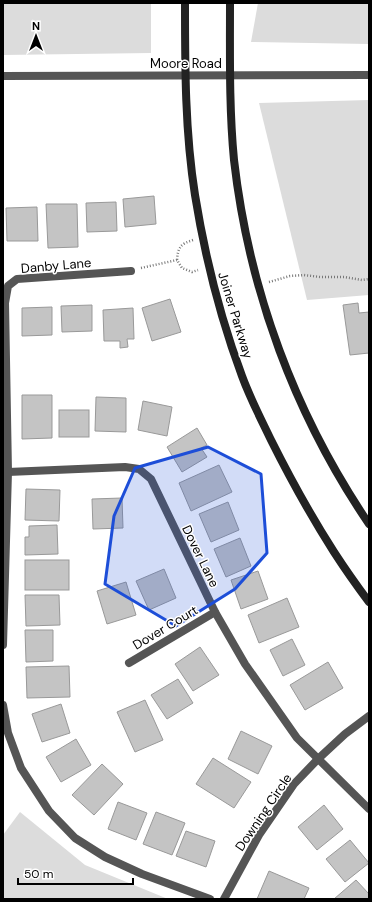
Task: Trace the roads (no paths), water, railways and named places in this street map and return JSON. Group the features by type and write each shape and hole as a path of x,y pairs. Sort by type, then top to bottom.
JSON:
{"main road":[{"name":"Joiner Parkway","path":"185,3 185,76 195,195 209,267 218,300 242,377 262,421 306,507 334,552 369,602"},
{"path":"230,3 230,76 234,158 245,230 258,285 268,320 283,362 301,404 323,450 345,488 369,524"}],"street":[{"name":"Moore Road","path":"3,76 369,75"},
{"name":"Danby Lane","path":"3,645 8,472 5,303 8,286 17,279 130,271"},
{"name":"Dover Lane","path":"8,472 125,467 139,469 151,479 215,612 245,664 297,738 369,810"},
{"name":"Dover Court","path":"129,663 215,612"},
{"path":"3,705 8,733 21,768 49,811 75,838 104,857 142,874 210,899"},
{"name":"Downing Circle","path":"224,899 259,835 294,784 345,734 369,716"}]}
